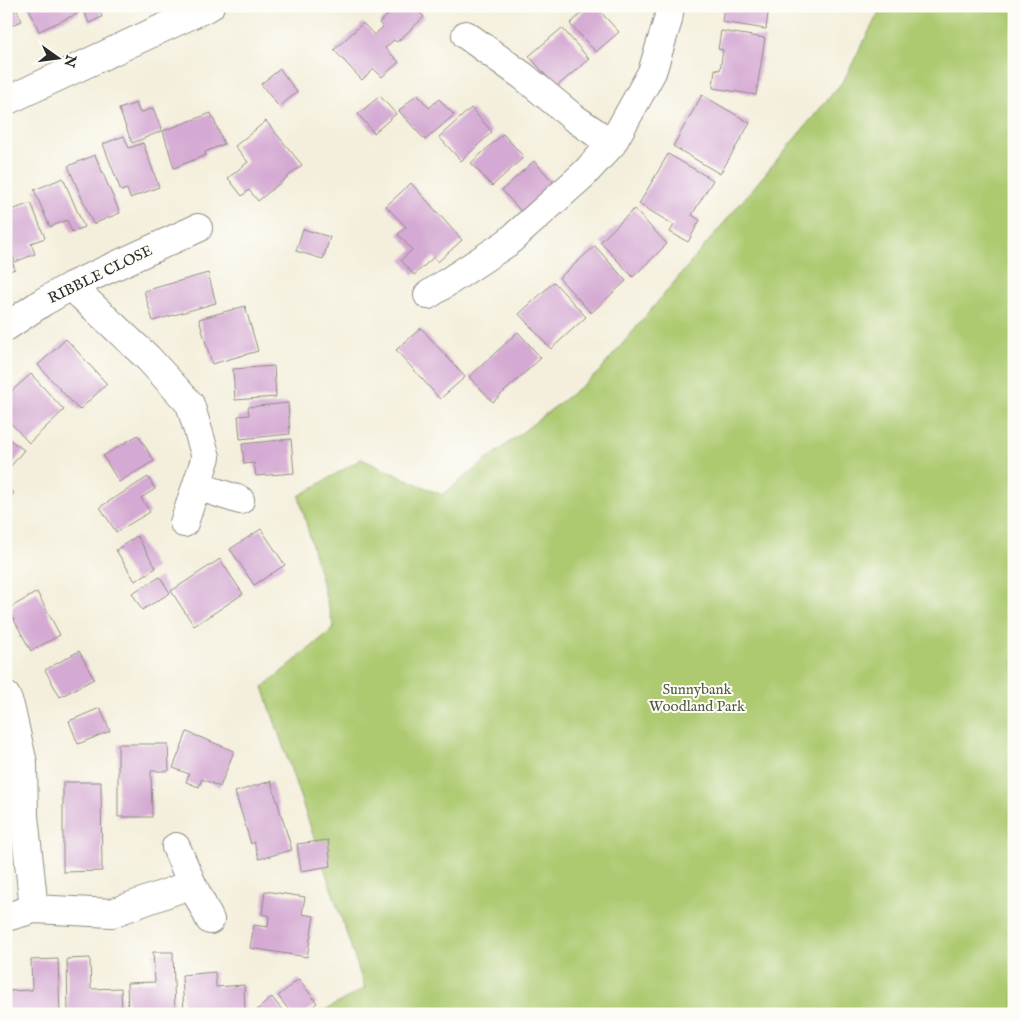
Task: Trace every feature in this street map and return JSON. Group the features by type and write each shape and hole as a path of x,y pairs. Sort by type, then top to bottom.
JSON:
{"street":[{"path":"6,101 210,6"},
{"path":"428,295 507,242 583,175 612,144 652,72 668,20 670,6"},
{"path":"466,35 523,76 574,118 612,144"},
{"name":"RIBBLE CLOSE","path":"6,327 71,286 198,228"},
{"path":"71,286 148,358 190,404 206,457 184,523"},
{"path":"197,486 240,500"},
{"path":"6,696 24,763 24,816 34,909"},
{"path":"176,848 210,920"},
{"path":"6,917 34,909 112,913 192,884"}],"green space":[{"name":"Sunnybank Woodland Park","path":"882,6 1014,6 1014,1014 318,1014 365,988 263,687 334,628 299,496 361,459 442,495 598,373 844,80"}],"building":[{"path":"6,6 15,6 22,21 6,28"},
{"path":"28,6 77,6 79,13 39,31"},
{"path":"82,6 98,6 102,17 89,23"},
{"path":"398,6 414,6 424,17 397,42 394,40 385,48 399,62 382,77 374,69 362,80 334,50 363,23 374,35 383,27 379,23"},
{"path":"589,6 595,6 619,32 596,52 570,24"},
{"path":"724,6 769,6 766,29 722,22"},
{"path":"562,28 589,59 556,87 529,56"},
{"path":"721,31 765,38 756,95 713,88 715,69 720,70 723,50 718,49"},
{"path":"280,69 297,92 279,107 261,84"},
{"path":"417,94 429,108 439,99 454,115 425,140 399,111"},
{"path":"702,95 750,123 720,174 673,146"},
{"path":"380,96 396,114 374,133 358,114"},
{"path":"136,103 140,113 153,108 162,131 132,143 119,109"},
{"path":"471,108 492,132 461,161 439,137"},
{"path":"211,113 224,144 205,152 206,155 174,168 163,131"},
{"path":"266,121 302,165 258,201 249,190 242,196 228,178 248,162 235,146"},
{"path":"503,134 524,157 492,186 471,163"},
{"path":"124,136 129,148 143,143 159,187 130,198 127,189 121,191 103,144"},
{"path":"668,154 713,180 692,215 700,220 688,242 670,232 674,225 639,204"},
{"path":"95,155 120,213 93,224 68,166"},
{"path":"534,161 556,185 524,215 502,190"},
{"path":"63,178 84,227 72,232 67,220 50,227 34,190"},
{"path":"411,183 462,240 438,262 434,257 414,275 401,260 412,250 398,234 406,227 386,206"},
{"path":"31,203 45,238 31,243 35,254 15,262 6,239 6,212"},
{"path":"634,209 667,244 633,277 600,242"},
{"path":"303,229 330,237 323,259 296,251"},
{"path":"6,246 15,269 7,272 10,280 6,281"},
{"path":"595,246 626,281 591,313 559,278"},
{"path":"208,273 216,303 153,321 144,291"},
{"path":"554,282 586,317 551,349 519,314"},
{"path":"245,306 258,351 212,364 199,319"},
{"path":"421,328 465,377 440,399 396,350"},
{"path":"518,332 541,358 493,402 469,377"},
{"path":"66,339 107,384 79,410 38,365"},
{"path":"274,366 276,397 235,400 233,369"},
{"path":"31,374 64,410 29,443 6,418 6,396"},
{"path":"288,403 290,434 240,439 238,416 249,415 248,407"},
{"path":"138,435 154,461 119,482 103,456"},
{"path":"6,437 24,450 6,472"},
{"path":"291,439 294,473 256,476 254,463 244,464 242,444"},
{"path":"148,477 155,489 141,498 150,512 116,532 100,507"},
{"path":"6,487 14,493 6,503"},
{"path":"261,529 285,565 254,585 230,549"},
{"path":"137,536 156,568 135,581 116,550"},
{"path":"220,559 243,594 194,626 171,591"},
{"path":"160,577 170,593 142,610 132,593"},
{"path":"37,592 60,635 31,651 8,609"},
{"path":"79,651 94,679 60,697 45,670"},
{"path":"100,708 110,731 78,744 69,721"},
{"path":"187,732 234,751 220,787 202,779 199,787 186,782 189,774 173,768"},
{"path":"118,744 168,744 169,771 151,771 152,817 118,817"},
{"path":"271,781 292,850 259,859 254,842 251,844 235,792"},
{"path":"63,782 101,782 102,871 63,872"},
{"path":"328,840 331,866 301,871 297,844"},
{"path":"265,891 305,897 302,914 314,916 307,957 250,948 254,925 268,927 269,916 262,914"},
{"path":"153,952 173,952 175,1014 128,1014 127,983 155,982"},
{"path":"90,958 91,989 121,988 122,1014 68,1014 67,959"},
{"path":"58,959 60,1014 6,1014 6,991 32,990 31,960"},
{"path":"215,972 216,987 244,985 245,1014 184,1014 182,975"},
{"path":"299,979 317,1003 304,1014 292,1014 278,996"},
{"path":"272,997 285,1014 252,1014"}]}
